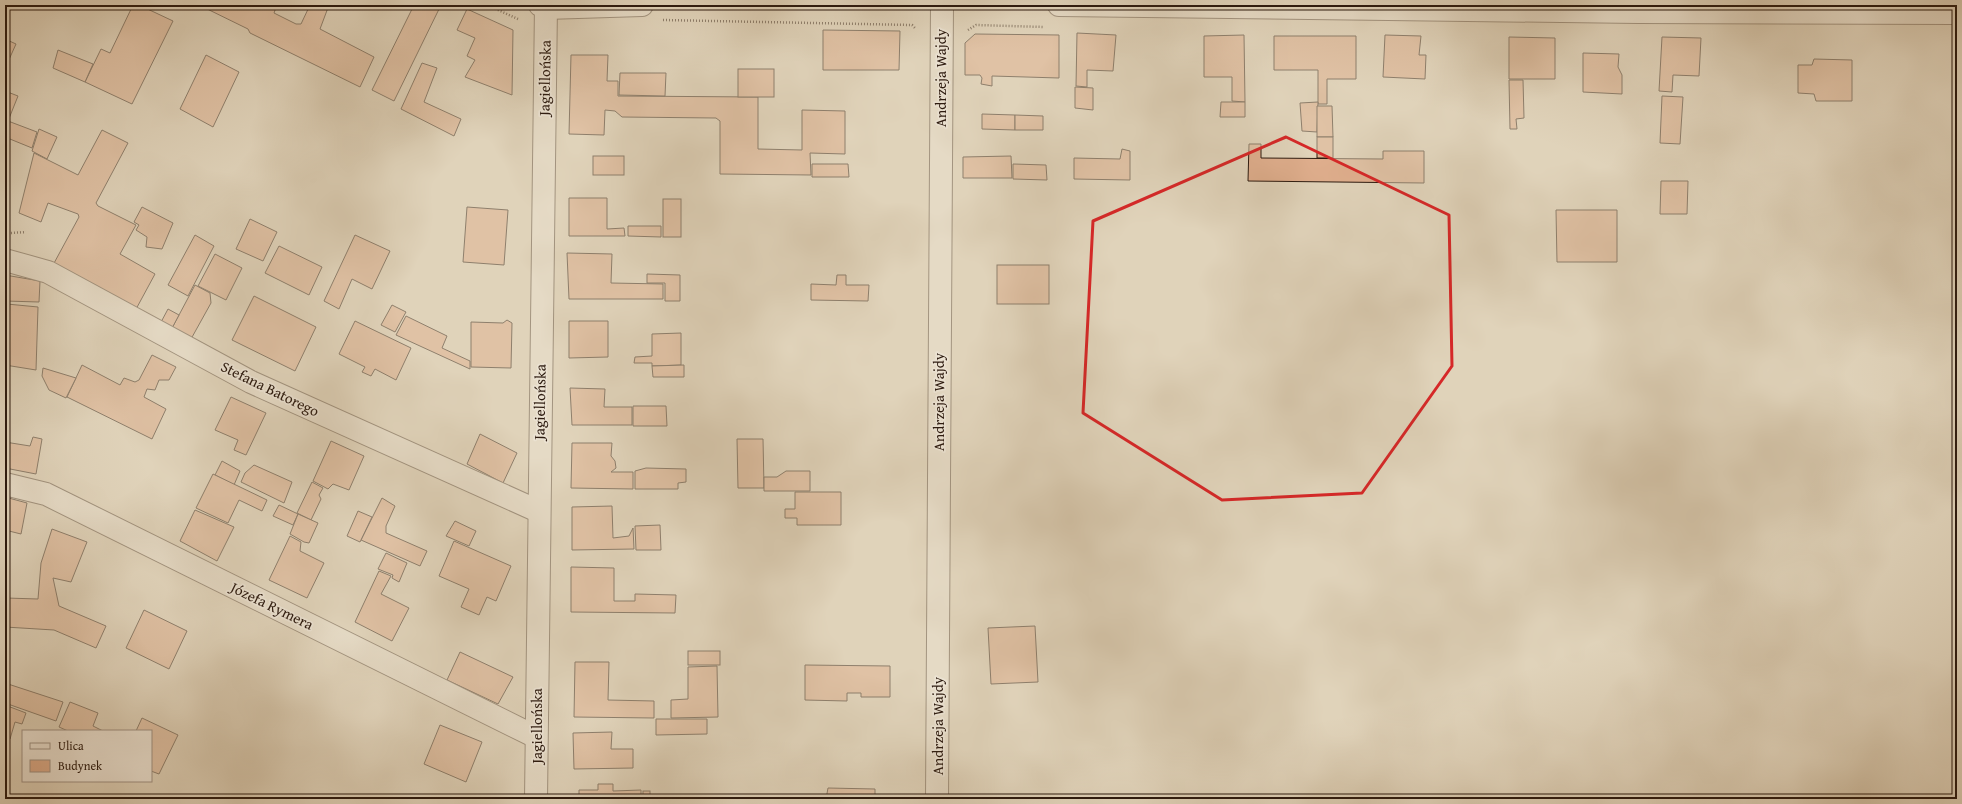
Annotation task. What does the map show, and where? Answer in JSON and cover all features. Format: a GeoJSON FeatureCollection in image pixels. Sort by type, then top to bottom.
{"type":"FeatureCollection","features":[{"type":"Feature","properties":{"kind":"street"},"geometry":{"type":"LineString","coordinates":[[544,6],[642,5]]}},
{"type":"Feature","properties":{"kind":"street","name":"Andrzeja Wajdy"},"geometry":{"type":"LineString","coordinates":[[937,799],[942,5]]}},
{"type":"Feature","properties":{"kind":"street"},"geometry":{"type":"LineString","coordinates":[[1059,5],[1612,8],[1957,13]]}},
{"type":"Feature","properties":{"kind":"street","name":"Jagiellońska"},"geometry":{"type":"LineString","coordinates":[[536,799],[544,6]]}},
{"type":"Feature","properties":{"kind":"street","name":"Stefana Batorego"},"geometry":{"type":"LineString","coordinates":[[5,260],[48,272],[251,382],[538,511]]}},
{"type":"Feature","properties":{"kind":"street","name":"Józefa Rymera"},"geometry":{"type":"LineString","coordinates":[[5,484],[46,494],[536,737]]}},
{"type":"Feature","properties":{"kind":"path"},"geometry":{"type":"LineString","coordinates":[[487,5],[515,18]]}},
{"type":"Feature","properties":{"kind":"path"},"geometry":{"type":"LineString","coordinates":[[658,20],[912,25],[917,30]]}},
{"type":"Feature","properties":{"kind":"path"},"geometry":{"type":"LineString","coordinates":[[966,31],[976,25],[1048,27]]}},
{"type":"Feature","properties":{"kind":"path"},"geometry":{"type":"LineString","coordinates":[[5,234],[26,232]]}},
{"type":"Feature","properties":{"kind":"highlighted area"},"geometry":{"type":"Polygon","coordinates":[[[1286,137],[1449,215],[1452,366],[1362,493],[1222,500],[1083,413],[1093,221],[1286,137]]]}},
{"type":"Feature","properties":{"kind":"building"},"geometry":{"type":"Polygon","coordinates":[[[33,5],[57,5],[57,9],[33,5]]]}},
{"type":"Feature","properties":{"kind":"building"},"geometry":{"type":"Polygon","coordinates":[[[133,5],[139,5],[173,21],[132,104],[85,82],[101,49],[110,53],[133,5]]]}},
{"type":"Feature","properties":{"kind":"building"},"geometry":{"type":"Polygon","coordinates":[[[199,5],[277,5],[274,13],[296,24],[301,24],[310,5],[329,5],[320,29],[374,57],[360,87],[250,33],[248,29],[199,5]]]}},
{"type":"Feature","properties":{"kind":"building"},"geometry":{"type":"Polygon","coordinates":[[[414,5],[441,5],[394,101],[372,90],[414,5]]]}},
{"type":"Feature","properties":{"kind":"building"},"geometry":{"type":"Polygon","coordinates":[[[467,9],[513,30],[512,95],[465,77],[475,60],[467,56],[475,38],[457,30],[467,9]]]}},
{"type":"Feature","properties":{"kind":"building"},"geometry":{"type":"Polygon","coordinates":[[[823,30],[900,31],[899,70],[823,70],[823,30]]]}},
{"type":"Feature","properties":{"kind":"building"},"geometry":{"type":"Polygon","coordinates":[[[1077,33],[1116,35],[1113,71],[1087,70],[1087,87],[1076,86],[1077,33]]]}},
{"type":"Feature","properties":{"kind":"building"},"geometry":{"type":"Polygon","coordinates":[[[975,34],[1059,35],[1059,78],[992,76],[992,86],[981,84],[982,78],[980,75],[965,75],[965,43],[975,34]]]}},
{"type":"Feature","properties":{"kind":"building"},"geometry":{"type":"Polygon","coordinates":[[[1244,35],[1245,102],[1232,101],[1232,77],[1204,77],[1204,36],[1244,35]]]}},
{"type":"Feature","properties":{"kind":"building"},"geometry":{"type":"Polygon","coordinates":[[[1385,35],[1421,36],[1419,55],[1426,55],[1425,79],[1383,77],[1385,35]]]}},
{"type":"Feature","properties":{"kind":"building"},"geometry":{"type":"Polygon","coordinates":[[[1274,36],[1356,36],[1356,79],[1327,79],[1327,104],[1318,104],[1318,70],[1274,70],[1274,36]]]}},
{"type":"Feature","properties":{"kind":"building"},"geometry":{"type":"Polygon","coordinates":[[[1509,37],[1555,38],[1555,79],[1509,79],[1509,37]]]}},
{"type":"Feature","properties":{"kind":"building"},"geometry":{"type":"Polygon","coordinates":[[[1662,37],[1701,38],[1699,76],[1673,75],[1672,92],[1659,91],[1662,37]]]}},
{"type":"Feature","properties":{"kind":"building"},"geometry":{"type":"Polygon","coordinates":[[[5,39],[16,44],[7,64],[5,63],[5,39]]]}},
{"type":"Feature","properties":{"kind":"building"},"geometry":{"type":"Polygon","coordinates":[[[58,50],[93,64],[85,82],[53,68],[58,50]]]}},
{"type":"Feature","properties":{"kind":"building"},"geometry":{"type":"Polygon","coordinates":[[[1583,53],[1619,54],[1618,67],[1622,75],[1622,94],[1583,92],[1583,53]]]}},
{"type":"Feature","properties":{"kind":"building"},"geometry":{"type":"Polygon","coordinates":[[[206,55],[239,72],[213,127],[180,109],[206,55]]]}},
{"type":"Feature","properties":{"kind":"building"},"geometry":{"type":"Polygon","coordinates":[[[571,55],[608,55],[607,81],[618,81],[618,96],[758,97],[758,149],[802,150],[802,110],[845,111],[845,154],[810,153],[811,175],[720,174],[720,121],[716,118],[622,117],[615,111],[605,110],[604,135],[569,134],[571,55]]]}},
{"type":"Feature","properties":{"kind":"building"},"geometry":{"type":"Polygon","coordinates":[[[1814,59],[1852,60],[1852,101],[1816,101],[1814,94],[1798,93],[1798,65],[1812,65],[1814,59]]]}},
{"type":"Feature","properties":{"kind":"building"},"geometry":{"type":"Polygon","coordinates":[[[422,63],[437,68],[424,102],[461,119],[454,136],[401,109],[422,63]]]}},
{"type":"Feature","properties":{"kind":"building"},"geometry":{"type":"Polygon","coordinates":[[[738,69],[774,69],[774,97],[738,97],[738,69]]]}},
{"type":"Feature","properties":{"kind":"building"},"geometry":{"type":"Polygon","coordinates":[[[620,73],[666,73],[665,96],[619,95],[620,73]]]}},
{"type":"Feature","properties":{"kind":"building"},"geometry":{"type":"Polygon","coordinates":[[[1509,80],[1523,80],[1524,118],[1516,119],[1517,129],[1510,129],[1509,80]]]}},
{"type":"Feature","properties":{"kind":"building"},"geometry":{"type":"Polygon","coordinates":[[[1075,87],[1093,88],[1093,110],[1075,108],[1075,87]]]}},
{"type":"Feature","properties":{"kind":"building"},"geometry":{"type":"Polygon","coordinates":[[[5,91],[18,96],[8,121],[37,132],[32,148],[5,137],[5,91]]]}},
{"type":"Feature","properties":{"kind":"building"},"geometry":{"type":"Polygon","coordinates":[[[1662,96],[1683,97],[1680,144],[1660,143],[1662,96]]]}},
{"type":"Feature","properties":{"kind":"building"},"geometry":{"type":"Polygon","coordinates":[[[1221,102],[1245,102],[1245,117],[1220,117],[1221,102]]]}},
{"type":"Feature","properties":{"kind":"building"},"geometry":{"type":"Polygon","coordinates":[[[1318,102],[1317,132],[1302,131],[1300,103],[1318,102]]]}},
{"type":"Feature","properties":{"kind":"building"},"geometry":{"type":"Polygon","coordinates":[[[1317,106],[1332,106],[1333,137],[1317,137],[1317,106]]]}},
{"type":"Feature","properties":{"kind":"building"},"geometry":{"type":"Polygon","coordinates":[[[982,114],[1015,115],[1015,130],[982,129],[982,114]]]}},
{"type":"Feature","properties":{"kind":"building"},"geometry":{"type":"Polygon","coordinates":[[[1015,115],[1043,116],[1043,130],[1015,130],[1015,115]]]}},
{"type":"Feature","properties":{"kind":"building"},"geometry":{"type":"Polygon","coordinates":[[[39,129],[57,137],[47,159],[32,151],[39,129]]]}},
{"type":"Feature","properties":{"kind":"building"},"geometry":{"type":"Polygon","coordinates":[[[102,130],[128,143],[96,203],[98,206],[136,225],[120,254],[155,274],[135,311],[53,265],[79,217],[78,214],[48,203],[41,222],[19,213],[34,153],[78,175],[102,130]]]}},
{"type":"Feature","properties":{"kind":"building"},"geometry":{"type":"Polygon","coordinates":[[[1317,137],[1333,137],[1333,158],[1317,158],[1317,137]]]}},
{"type":"Feature","properties":{"kind":"building"},"geometry":{"type":"Polygon","coordinates":[[[1249,144],[1261,144],[1261,158],[1383,159],[1383,151],[1424,151],[1424,183],[1248,181],[1249,144]]]}},
{"type":"Feature","properties":{"kind":"building"},"geometry":{"type":"Polygon","coordinates":[[[1122,149],[1130,151],[1130,180],[1074,179],[1074,158],[1120,159],[1122,149]]]}},
{"type":"Feature","properties":{"kind":"building"},"geometry":{"type":"Polygon","coordinates":[[[593,156],[624,156],[624,175],[593,175],[593,156]]]}},
{"type":"Feature","properties":{"kind":"building"},"geometry":{"type":"Polygon","coordinates":[[[1011,156],[1012,178],[963,178],[963,157],[1011,156]]]}},
{"type":"Feature","properties":{"kind":"building"},"geometry":{"type":"Polygon","coordinates":[[[812,164],[848,164],[849,177],[812,177],[812,164]]]}},
{"type":"Feature","properties":{"kind":"building"},"geometry":{"type":"Polygon","coordinates":[[[1013,164],[1046,165],[1047,180],[1013,179],[1013,164]]]}},
{"type":"Feature","properties":{"kind":"building"},"geometry":{"type":"Polygon","coordinates":[[[1661,181],[1688,181],[1687,214],[1660,214],[1661,181]]]}},
{"type":"Feature","properties":{"kind":"building"},"geometry":{"type":"Polygon","coordinates":[[[569,198],[607,198],[607,229],[624,228],[625,236],[569,236],[569,198]]]}},
{"type":"Feature","properties":{"kind":"building"},"geometry":{"type":"Polygon","coordinates":[[[663,199],[681,199],[681,237],[663,237],[663,199]]]}},
{"type":"Feature","properties":{"kind":"building"},"geometry":{"type":"Polygon","coordinates":[[[142,207],[173,223],[162,249],[146,247],[147,237],[136,230],[139,225],[134,222],[142,207]]]}},
{"type":"Feature","properties":{"kind":"building"},"geometry":{"type":"Polygon","coordinates":[[[467,207],[508,210],[504,265],[463,262],[467,207]]]}},
{"type":"Feature","properties":{"kind":"building"},"geometry":{"type":"Polygon","coordinates":[[[1556,210],[1617,210],[1617,262],[1557,262],[1556,210]]]}},
{"type":"Feature","properties":{"kind":"building"},"geometry":{"type":"Polygon","coordinates":[[[250,219],[277,232],[263,261],[236,249],[250,219]]]}},
{"type":"Feature","properties":{"kind":"building"},"geometry":{"type":"Polygon","coordinates":[[[628,226],[661,226],[661,237],[628,236],[628,226]]]}},
{"type":"Feature","properties":{"kind":"building"},"geometry":{"type":"Polygon","coordinates":[[[195,235],[214,246],[188,296],[168,285],[195,235]]]}},
{"type":"Feature","properties":{"kind":"building"},"geometry":{"type":"Polygon","coordinates":[[[355,235],[390,251],[372,289],[352,279],[339,309],[324,301],[355,235]]]}},
{"type":"Feature","properties":{"kind":"building"},"geometry":{"type":"Polygon","coordinates":[[[279,246],[322,267],[309,295],[265,273],[279,246]]]}},
{"type":"Feature","properties":{"kind":"building"},"geometry":{"type":"Polygon","coordinates":[[[567,253],[612,254],[611,283],[663,284],[663,299],[569,299],[567,253]]]}},
{"type":"Feature","properties":{"kind":"building"},"geometry":{"type":"Polygon","coordinates":[[[215,254],[242,268],[226,300],[198,286],[215,254]]]}},
{"type":"Feature","properties":{"kind":"building"},"geometry":{"type":"Polygon","coordinates":[[[997,265],[1049,265],[1049,304],[997,304],[997,265]]]}},
{"type":"Feature","properties":{"kind":"building"},"geometry":{"type":"Polygon","coordinates":[[[647,274],[680,275],[680,301],[665,301],[665,283],[647,283],[647,274]]]}},
{"type":"Feature","properties":{"kind":"building"},"geometry":{"type":"Polygon","coordinates":[[[5,275],[40,281],[39,302],[5,301],[5,275]]]}},
{"type":"Feature","properties":{"kind":"building"},"geometry":{"type":"Polygon","coordinates":[[[837,275],[846,275],[846,285],[869,285],[868,301],[811,300],[811,284],[836,285],[837,275]]]}},
{"type":"Feature","properties":{"kind":"building"},"geometry":{"type":"Polygon","coordinates":[[[195,285],[210,293],[211,303],[191,339],[171,330],[195,285]]]}},
{"type":"Feature","properties":{"kind":"building"},"geometry":{"type":"Polygon","coordinates":[[[254,296],[316,327],[295,371],[232,340],[254,296]]]}},
{"type":"Feature","properties":{"kind":"building"},"geometry":{"type":"Polygon","coordinates":[[[7,304],[38,307],[36,370],[5,365],[7,304]]]}},
{"type":"Feature","properties":{"kind":"building"},"geometry":{"type":"Polygon","coordinates":[[[392,305],[406,312],[395,332],[381,325],[392,305]]]}},
{"type":"Feature","properties":{"kind":"building"},"geometry":{"type":"Polygon","coordinates":[[[168,309],[179,315],[171,330],[160,324],[168,309]]]}},
{"type":"Feature","properties":{"kind":"building"},"geometry":{"type":"Polygon","coordinates":[[[406,316],[447,336],[442,348],[470,361],[470,369],[396,335],[406,316]]]}},
{"type":"Feature","properties":{"kind":"building"},"geometry":{"type":"Polygon","coordinates":[[[507,320],[512,323],[511,368],[471,367],[471,322],[503,323],[507,320]]]}},
{"type":"Feature","properties":{"kind":"building"},"geometry":{"type":"Polygon","coordinates":[[[355,321],[411,348],[396,380],[375,369],[371,376],[362,372],[365,367],[339,354],[355,321]]]}},
{"type":"Feature","properties":{"kind":"building"},"geometry":{"type":"Polygon","coordinates":[[[569,321],[608,321],[608,357],[569,358],[569,321]]]}},
{"type":"Feature","properties":{"kind":"building"},"geometry":{"type":"Polygon","coordinates":[[[681,333],[681,365],[652,366],[652,363],[634,363],[635,357],[652,356],[652,334],[681,333]]]}},
{"type":"Feature","properties":{"kind":"building"},"geometry":{"type":"Polygon","coordinates":[[[152,355],[176,367],[169,380],[159,380],[155,390],[147,389],[144,397],[166,409],[152,439],[67,397],[82,365],[120,385],[124,378],[135,382],[139,380],[152,355]]]}},
{"type":"Feature","properties":{"kind":"building"},"geometry":{"type":"Polygon","coordinates":[[[684,365],[684,377],[653,377],[652,366],[684,365]]]}},
{"type":"Feature","properties":{"kind":"building"},"geometry":{"type":"Polygon","coordinates":[[[43,368],[76,378],[66,398],[49,390],[42,376],[43,368]]]}},
{"type":"Feature","properties":{"kind":"building"},"geometry":{"type":"Polygon","coordinates":[[[570,388],[605,389],[604,407],[632,407],[632,425],[572,425],[570,388]]]}},
{"type":"Feature","properties":{"kind":"building"},"geometry":{"type":"Polygon","coordinates":[[[231,397],[266,413],[246,455],[234,450],[238,440],[215,430],[231,397]]]}},
{"type":"Feature","properties":{"kind":"building"},"geometry":{"type":"Polygon","coordinates":[[[633,406],[666,406],[667,426],[633,426],[633,406]]]}},
{"type":"Feature","properties":{"kind":"building"},"geometry":{"type":"Polygon","coordinates":[[[480,434],[517,453],[503,483],[467,464],[480,434]]]}},
{"type":"Feature","properties":{"kind":"building"},"geometry":{"type":"Polygon","coordinates":[[[33,437],[42,439],[36,474],[5,468],[5,442],[30,446],[33,437]]]}},
{"type":"Feature","properties":{"kind":"building"},"geometry":{"type":"Polygon","coordinates":[[[737,439],[763,439],[764,488],[738,488],[737,439]]]}},
{"type":"Feature","properties":{"kind":"building"},"geometry":{"type":"Polygon","coordinates":[[[331,441],[364,456],[349,490],[333,484],[328,489],[313,481],[331,441]]]}},
{"type":"Feature","properties":{"kind":"building"},"geometry":{"type":"Polygon","coordinates":[[[572,443],[612,443],[611,456],[615,461],[616,468],[611,472],[633,472],[633,489],[571,488],[572,443]]]}},
{"type":"Feature","properties":{"kind":"building"},"geometry":{"type":"Polygon","coordinates":[[[222,461],[240,471],[234,485],[215,475],[222,461]]]}},
{"type":"Feature","properties":{"kind":"building"},"geometry":{"type":"Polygon","coordinates":[[[254,465],[292,482],[284,503],[241,482],[245,473],[254,465]]]}},
{"type":"Feature","properties":{"kind":"building"},"geometry":{"type":"Polygon","coordinates":[[[646,468],[686,469],[686,482],[678,483],[678,489],[635,489],[635,471],[646,468]]]}},
{"type":"Feature","properties":{"kind":"building"},"geometry":{"type":"Polygon","coordinates":[[[786,471],[810,471],[810,491],[764,491],[764,477],[777,477],[786,471]]]}},
{"type":"Feature","properties":{"kind":"building"},"geometry":{"type":"Polygon","coordinates":[[[213,474],[267,500],[262,511],[239,500],[228,523],[196,508],[213,474]]]}},
{"type":"Feature","properties":{"kind":"building"},"geometry":{"type":"Polygon","coordinates":[[[312,482],[323,488],[319,495],[321,499],[311,520],[297,513],[312,482]]]}},
{"type":"Feature","properties":{"kind":"building"},"geometry":{"type":"Polygon","coordinates":[[[795,492],[841,492],[841,525],[797,525],[797,518],[785,518],[785,509],[795,509],[795,492]]]}},
{"type":"Feature","properties":{"kind":"building"},"geometry":{"type":"Polygon","coordinates":[[[5,497],[27,503],[21,534],[5,530],[5,497]]]}},
{"type":"Feature","properties":{"kind":"building"},"geometry":{"type":"Polygon","coordinates":[[[382,498],[395,506],[386,526],[386,533],[427,551],[420,566],[361,540],[382,498]]]}},
{"type":"Feature","properties":{"kind":"building"},"geometry":{"type":"Polygon","coordinates":[[[279,505],[298,514],[293,525],[273,516],[279,505]]]}},
{"type":"Feature","properties":{"kind":"building"},"geometry":{"type":"Polygon","coordinates":[[[612,506],[613,538],[629,536],[633,528],[634,549],[572,550],[572,507],[612,506]]]}},
{"type":"Feature","properties":{"kind":"building"},"geometry":{"type":"Polygon","coordinates":[[[195,510],[234,527],[217,561],[180,541],[195,510]]]}},
{"type":"Feature","properties":{"kind":"building"},"geometry":{"type":"Polygon","coordinates":[[[358,511],[372,517],[360,542],[347,536],[358,511]]]}},
{"type":"Feature","properties":{"kind":"building"},"geometry":{"type":"Polygon","coordinates":[[[298,514],[318,523],[309,543],[304,542],[290,534],[298,514]]]}},
{"type":"Feature","properties":{"kind":"building"},"geometry":{"type":"Polygon","coordinates":[[[455,521],[476,531],[469,546],[446,536],[455,521]]]}},
{"type":"Feature","properties":{"kind":"building"},"geometry":{"type":"Polygon","coordinates":[[[660,525],[661,550],[636,550],[635,526],[660,525]]]}},
{"type":"Feature","properties":{"kind":"building"},"geometry":{"type":"Polygon","coordinates":[[[52,529],[87,542],[71,582],[53,578],[59,606],[106,626],[96,648],[54,630],[5,627],[6,598],[38,599],[41,563],[52,529]]]}},
{"type":"Feature","properties":{"kind":"building"},"geometry":{"type":"Polygon","coordinates":[[[290,536],[301,542],[300,551],[324,563],[307,598],[269,580],[290,536]]]}},
{"type":"Feature","properties":{"kind":"building"},"geometry":{"type":"Polygon","coordinates":[[[454,541],[511,566],[496,601],[487,597],[479,615],[461,607],[469,589],[439,576],[454,541]]]}},
{"type":"Feature","properties":{"kind":"building"},"geometry":{"type":"Polygon","coordinates":[[[386,553],[407,563],[399,582],[392,578],[393,575],[378,569],[386,553]]]}},
{"type":"Feature","properties":{"kind":"building"},"geometry":{"type":"Polygon","coordinates":[[[571,567],[614,568],[614,601],[635,601],[635,594],[676,595],[675,613],[571,612],[571,567]]]}},
{"type":"Feature","properties":{"kind":"building"},"geometry":{"type":"Polygon","coordinates":[[[379,571],[391,576],[381,594],[409,608],[392,641],[355,622],[379,571]]]}},
{"type":"Feature","properties":{"kind":"building"},"geometry":{"type":"Polygon","coordinates":[[[144,610],[187,631],[169,669],[126,648],[144,610]]]}},
{"type":"Feature","properties":{"kind":"building"},"geometry":{"type":"Polygon","coordinates":[[[1035,626],[1038,682],[991,684],[988,628],[1035,626]]]}},
{"type":"Feature","properties":{"kind":"building"},"geometry":{"type":"Polygon","coordinates":[[[688,651],[720,651],[720,665],[688,665],[688,651]]]}},
{"type":"Feature","properties":{"kind":"building"},"geometry":{"type":"Polygon","coordinates":[[[460,652],[513,677],[498,704],[447,680],[460,652]]]}},
{"type":"Feature","properties":{"kind":"building"},"geometry":{"type":"Polygon","coordinates":[[[575,662],[609,662],[608,700],[654,701],[654,718],[574,717],[575,662]]]}},
{"type":"Feature","properties":{"kind":"building"},"geometry":{"type":"Polygon","coordinates":[[[805,665],[890,666],[890,697],[861,697],[861,693],[847,693],[847,701],[805,700],[805,665]]]}},
{"type":"Feature","properties":{"kind":"building"},"geometry":{"type":"Polygon","coordinates":[[[717,666],[718,717],[671,718],[671,700],[688,699],[688,667],[717,666]]]}},
{"type":"Feature","properties":{"kind":"building"},"geometry":{"type":"Polygon","coordinates":[[[5,683],[63,702],[56,721],[5,703],[5,683]]]}},
{"type":"Feature","properties":{"kind":"building"},"geometry":{"type":"Polygon","coordinates":[[[70,702],[98,713],[93,726],[101,730],[66,730],[59,727],[70,702]]]}},
{"type":"Feature","properties":{"kind":"building"},"geometry":{"type":"Polygon","coordinates":[[[5,705],[26,713],[22,724],[15,722],[10,739],[5,738],[7,730],[5,729],[5,705]]]}},
{"type":"Feature","properties":{"kind":"building"},"geometry":{"type":"Polygon","coordinates":[[[142,718],[178,735],[159,774],[152,771],[152,730],[136,730],[142,718]]]}},
{"type":"Feature","properties":{"kind":"building"},"geometry":{"type":"Polygon","coordinates":[[[656,719],[707,719],[707,734],[656,735],[656,719]]]}},
{"type":"Feature","properties":{"kind":"building"},"geometry":{"type":"Polygon","coordinates":[[[440,725],[482,742],[466,782],[424,764],[440,725]]]}},
{"type":"Feature","properties":{"kind":"building"},"geometry":{"type":"Polygon","coordinates":[[[612,732],[611,749],[633,749],[633,768],[574,769],[573,733],[612,732]]]}},
{"type":"Feature","properties":{"kind":"building"},"geometry":{"type":"Polygon","coordinates":[[[598,784],[613,784],[613,791],[641,790],[641,799],[579,799],[579,790],[598,790],[598,784]]]}},
{"type":"Feature","properties":{"kind":"building"},"geometry":{"type":"Polygon","coordinates":[[[828,788],[875,789],[875,799],[826,799],[828,788]]]}},
{"type":"Feature","properties":{"kind":"building"},"geometry":{"type":"Polygon","coordinates":[[[643,791],[650,791],[650,799],[643,799],[643,791]]]}}]}
